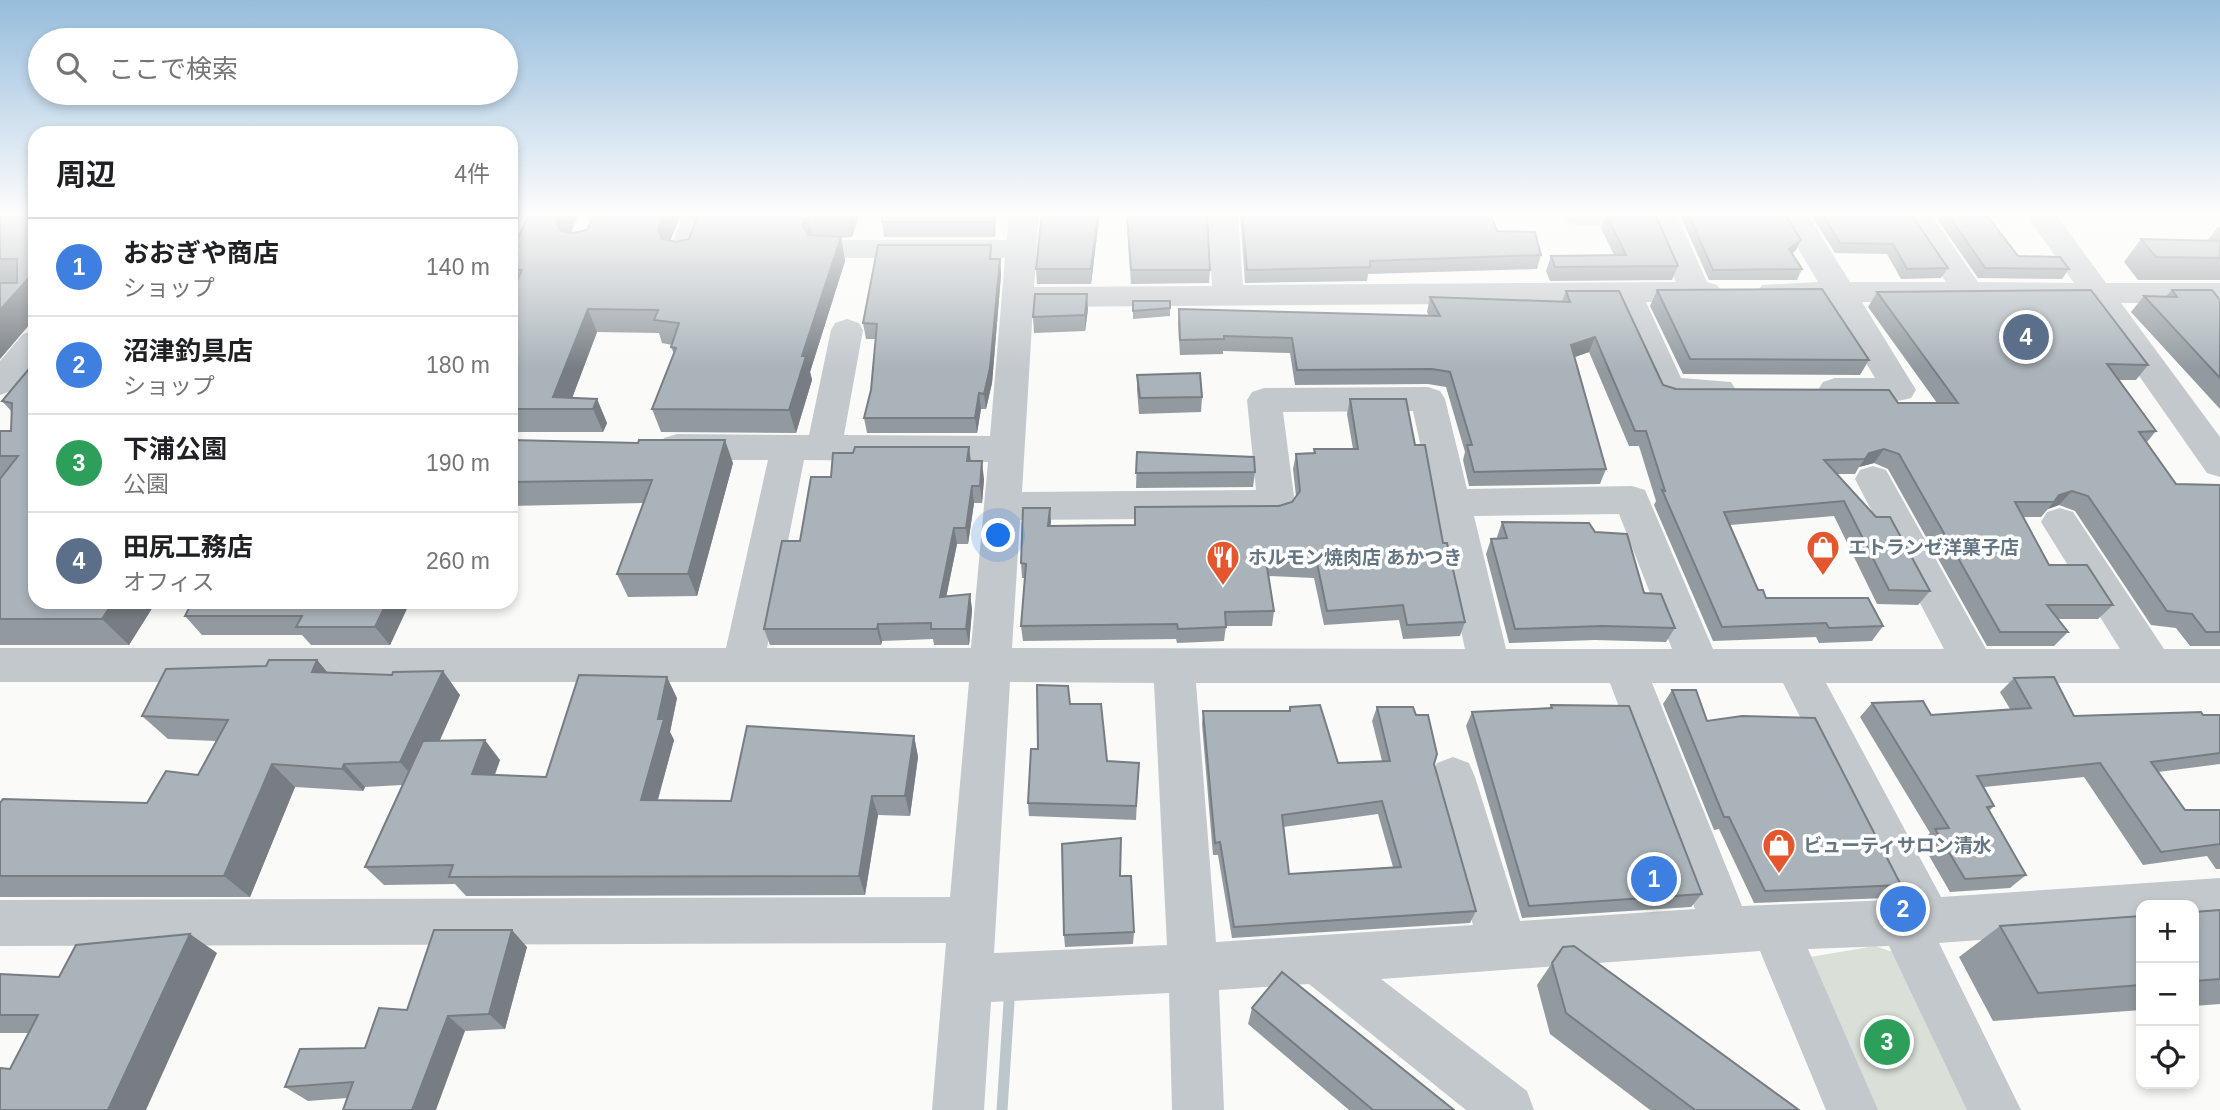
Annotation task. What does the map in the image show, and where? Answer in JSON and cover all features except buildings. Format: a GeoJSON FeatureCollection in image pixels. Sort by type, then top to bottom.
{"type":"FeatureCollection","features":[{"type":"Feature","properties":{"kind":"street"},"geometry":{"type":"LineString","coordinates":[[958,1110],[1020,265]]}},
{"type":"Feature","properties":{"kind":"street"},"geometry":{"type":"LineString","coordinates":[[1226,265],[1228,297]]}},
{"type":"Feature","properties":{"kind":"street"},"geometry":{"type":"LineString","coordinates":[[1684,265],[1696,292]]}},
{"type":"Feature","properties":{"kind":"street"},"geometry":{"type":"LineString","coordinates":[[1805,390],[1899,390],[1822,265]]}},
{"type":"Feature","properties":{"kind":"street"},"geometry":{"type":"LineString","coordinates":[[1951,265],[1969,291]]}},
{"type":"Feature","properties":{"kind":"street"},"geometry":{"type":"LineString","coordinates":[[2078,265],[2220,464]]}},
{"type":"Feature","properties":{"kind":"street"},"geometry":{"type":"LineString","coordinates":[[1019,297],[1969,291],[2220,293]]}},
{"type":"Feature","properties":{"kind":"street"},"geometry":{"type":"LineString","coordinates":[[1626,293],[1669,390],[1751,390]]}},
{"type":"Feature","properties":{"kind":"street"},"geometry":{"type":"LineString","coordinates":[[743,664],[807,448],[847,330]]}},
{"type":"Feature","properties":{"kind":"street"},"geometry":{"type":"LineString","coordinates":[[0,383],[28,350]]}},
{"type":"Feature","properties":{"kind":"street"},"geometry":{"type":"LineString","coordinates":[[1003,506],[1276,504],[1264,400],[1428,399],[1490,668]]}},
{"type":"Feature","properties":{"kind":"street"},"geometry":{"type":"LineString","coordinates":[[650,447],[1007,449]]}},
{"type":"Feature","properties":{"kind":"street"},"geometry":{"type":"LineString","coordinates":[[1873,479],[1974,666]]}},
{"type":"Feature","properties":{"kind":"street"},"geometry":{"type":"LineString","coordinates":[[1454,503],[1632,500],[1699,666]]}},
{"type":"Feature","properties":{"kind":"street"},"geometry":{"type":"LineString","coordinates":[[2060,522],[2153,666]]}},
{"type":"Feature","properties":{"kind":"street"},"geometry":{"type":"LineString","coordinates":[[0,665],[991,664],[1490,668],[2220,666]]}},
{"type":"Feature","properties":{"kind":"street"},"geometry":{"type":"LineString","coordinates":[[1174,667],[1193,968],[1198,1110]]}},
{"type":"Feature","properties":{"kind":"street"},"geometry":{"type":"LineString","coordinates":[[1796,667],[1916,922],[1995,1110]]}},
{"type":"Feature","properties":{"kind":"street"},"geometry":{"type":"LineString","coordinates":[[1625,668],[1751,928],[1852,1110]]}},
{"type":"Feature","properties":{"kind":"street"},"geometry":{"type":"LineString","coordinates":[[1454,777],[1503,945]]}},
{"type":"Feature","properties":{"kind":"street"},"geometry":{"type":"LineString","coordinates":[[2199,901],[2220,900]]}},
{"type":"Feature","properties":{"kind":"street"},"geometry":{"type":"LineString","coordinates":[[969,979],[1193,968],[1314,957],[1751,928],[1916,922],[2136,905]]}},
{"type":"Feature","properties":{"kind":"street"},"geometry":{"type":"LineString","coordinates":[[4,929],[973,920]]}},
{"type":"Feature","properties":{"kind":"street"},"geometry":{"type":"LineString","coordinates":[[1314,957],[1508,1110]]}},
{"type":"Feature","properties":{"kind":"shaded area"},"geometry":{"type":"Polygon","coordinates":[[[1875,946],[1899,954],[1972,1110],[1864,1110],[1804,958],[1875,946]]]}},
{"type":"Feature","properties":{"kind":"waterway"},"geometry":{"type":"LineString","coordinates":[[1002,1110],[1009,1002]]}},
{"type":"Feature","properties":{"kind":"place","name":"田尻工務店"},"geometry":{"type":"Point","coordinates":[2026,337]}},
{"type":"Feature","properties":{"kind":"place","name":"エトランゼ洋菓子店"},"geometry":{"type":"Point","coordinates":[1823,577]}},
{"type":"Feature","properties":{"kind":"place","name":"ホルモン焼肉店 あかつき"},"geometry":{"type":"Point","coordinates":[1223,587]}},
{"type":"Feature","properties":{"kind":"place","name":"ビューティサロン清水"},"geometry":{"type":"Point","coordinates":[1779,875]}},
{"type":"Feature","properties":{"kind":"place","name":"おおぎや商店"},"geometry":{"type":"Point","coordinates":[1654,879]}},
{"type":"Feature","properties":{"kind":"place","name":"沼津釣具店"},"geometry":{"type":"Point","coordinates":[1903,909]}},
{"type":"Feature","properties":{"kind":"place","name":"下浦公園"},"geometry":{"type":"Point","coordinates":[1887,1042]}}]}
